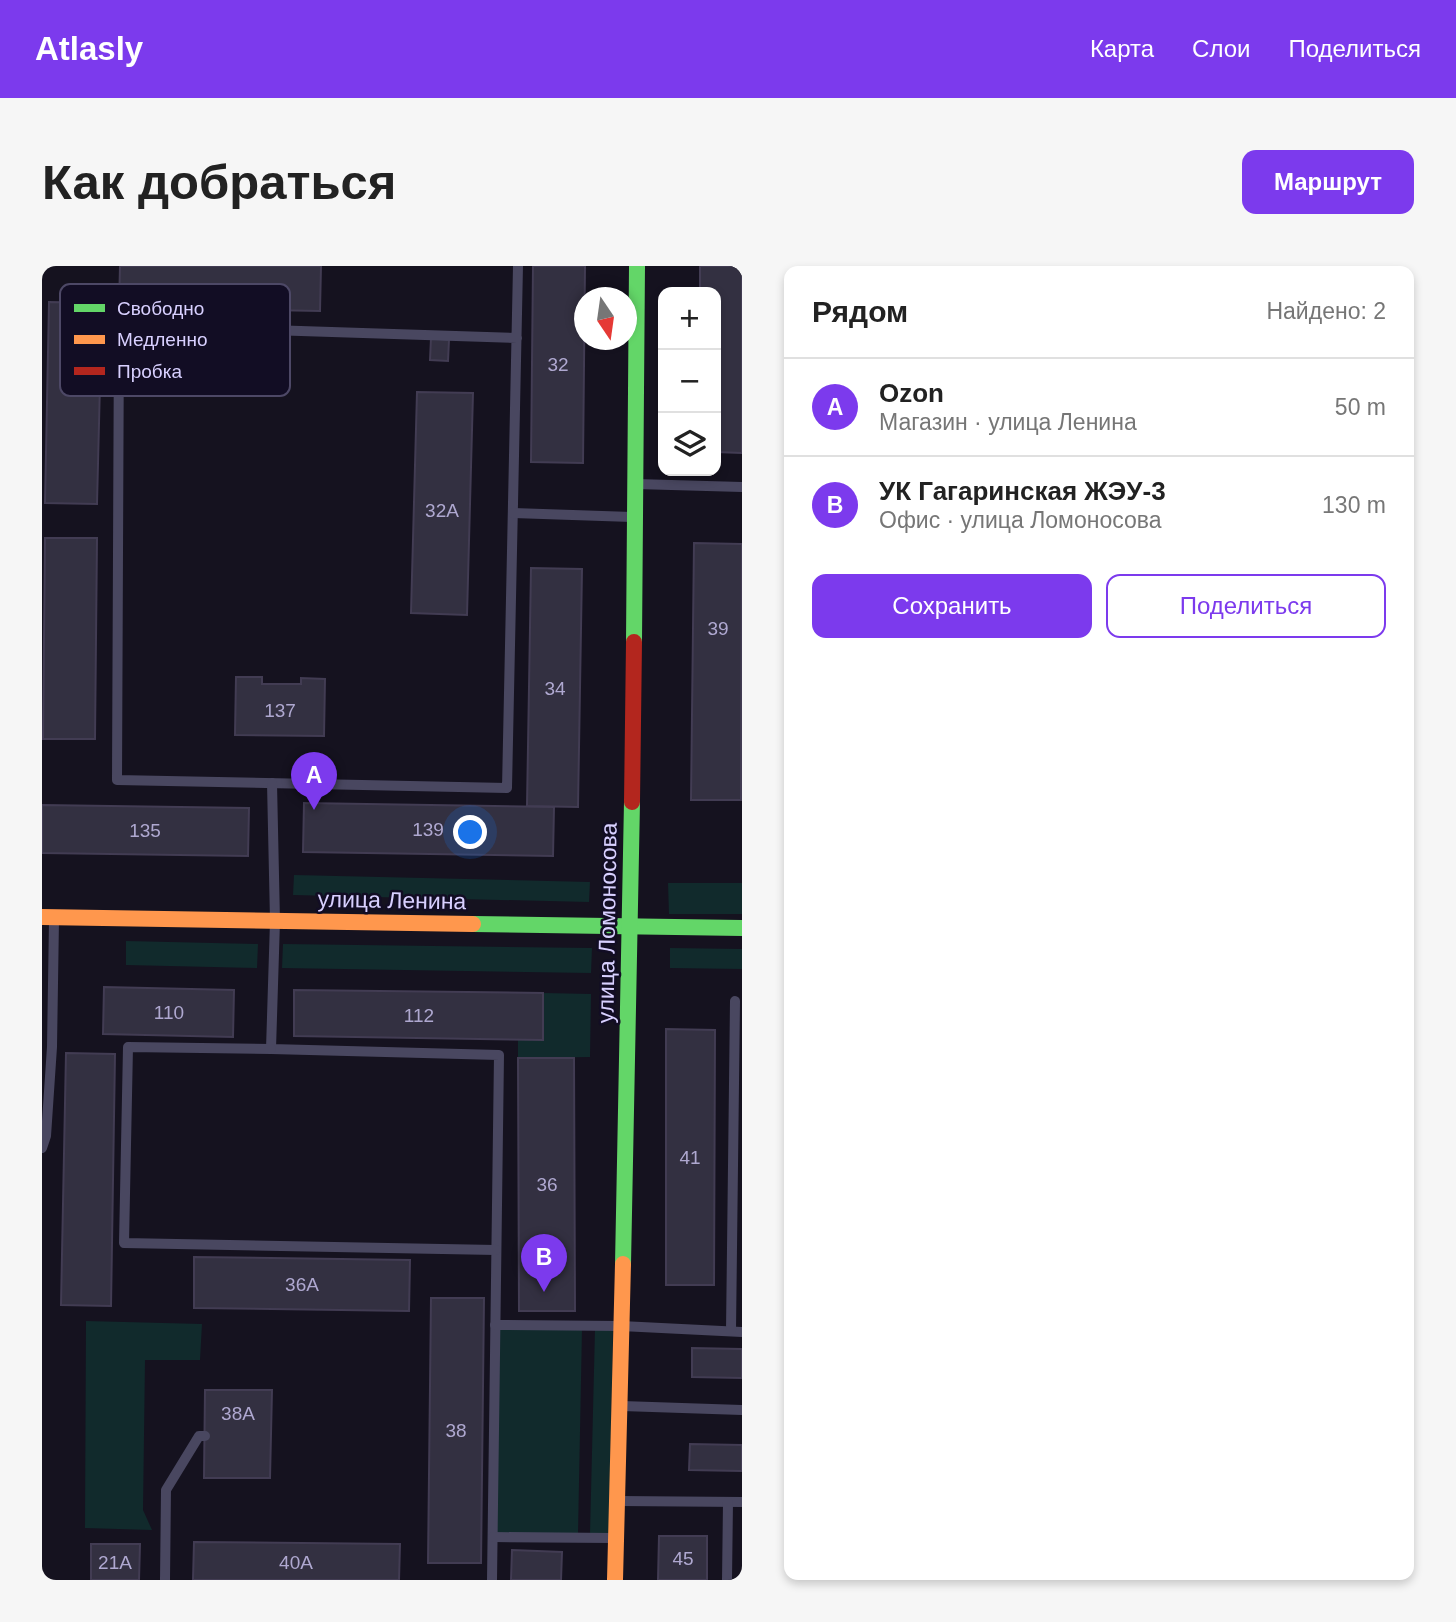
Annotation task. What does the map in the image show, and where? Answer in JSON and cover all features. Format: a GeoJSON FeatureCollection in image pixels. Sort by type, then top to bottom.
{"type":"FeatureCollection","features":[{"type":"Feature","properties":{"kind":"street","name":"улица Ломоносова"},"geometry":{"type":"LineString","coordinates":[[615,1580],[631,927],[637,266]]}},
{"type":"Feature","properties":{"kind":"street","name":"улица Ленина"},"geometry":{"type":"LineString","coordinates":[[48,917],[742,928]]}},
{"type":"Feature","properties":{"kind":"lane"},"geometry":{"type":"LineString","coordinates":[[120,396],[117,780],[508,788],[518,266]]}},
{"type":"Feature","properties":{"kind":"lane"},"geometry":{"type":"LineString","coordinates":[[290,331],[517,338]]}},
{"type":"Feature","properties":{"kind":"lane"},"geometry":{"type":"LineString","coordinates":[[635,484],[742,487]]}},
{"type":"Feature","properties":{"kind":"lane"},"geometry":{"type":"LineString","coordinates":[[513,513],[635,517]]}},
{"type":"Feature","properties":{"kind":"lane"},"geometry":{"type":"LineString","coordinates":[[271,1049],[275,921],[272,783]]}},
{"type":"Feature","properties":{"kind":"lane"},"geometry":{"type":"LineString","coordinates":[[42,1148],[46,1136],[48,917]]}},
{"type":"Feature","properties":{"kind":"lane"},"geometry":{"type":"LineString","coordinates":[[495,1325],[621,1326],[736,1332],[739,1054],[735,1001]]}},
{"type":"Feature","properties":{"kind":"lane"},"geometry":{"type":"LineString","coordinates":[[492,1580],[499,1055],[128,1047],[124,1242],[496,1250]]}},
{"type":"Feature","properties":{"kind":"lane"},"geometry":{"type":"LineString","coordinates":[[619,1406],[742,1410]]}},
{"type":"Feature","properties":{"kind":"lane"},"geometry":{"type":"LineString","coordinates":[[165,1580],[166,1490],[199,1436],[205,1436]]}},
{"type":"Feature","properties":{"kind":"lane"},"geometry":{"type":"LineString","coordinates":[[617,1501],[742,1502]]}},
{"type":"Feature","properties":{"kind":"lane"},"geometry":{"type":"LineString","coordinates":[[727,1580],[728,1502]]}},
{"type":"Feature","properties":{"kind":"lane"},"geometry":{"type":"LineString","coordinates":[[493,1537],[616,1538]]}},
{"type":"Feature","properties":{"kind":"green space"},"geometry":{"type":"Polygon","coordinates":[[[294,875],[590,882],[589,902],[293,895],[294,875]]]}},
{"type":"Feature","properties":{"kind":"green space"},"geometry":{"type":"Polygon","coordinates":[[[668,883],[742,883],[742,914],[669,914],[668,883]]]}},
{"type":"Feature","properties":{"kind":"green space"},"geometry":{"type":"Polygon","coordinates":[[[126,941],[258,944],[257,968],[126,965],[126,941]]]}},
{"type":"Feature","properties":{"kind":"green space"},"geometry":{"type":"Polygon","coordinates":[[[283,944],[592,948],[591,973],[282,968],[283,944]]]}},
{"type":"Feature","properties":{"kind":"green space"},"geometry":{"type":"Polygon","coordinates":[[[670,948],[742,949],[742,969],[670,968],[670,948]]]}},
{"type":"Feature","properties":{"kind":"green space"},"geometry":{"type":"Polygon","coordinates":[[[543,993],[591,994],[590,1057],[518,1058],[518,1040],[543,1040],[543,993]]]}},
{"type":"Feature","properties":{"kind":"green space"},"geometry":{"type":"Polygon","coordinates":[[[86,1321],[202,1324],[200,1360],[145,1360],[143,1510],[152,1530],[85,1528],[86,1321]]]}},
{"type":"Feature","properties":{"kind":"green space"},"geometry":{"type":"Polygon","coordinates":[[[498,1329],[582,1329],[578,1534],[497,1534],[498,1329]]]}},
{"type":"Feature","properties":{"kind":"green space"},"geometry":{"type":"Polygon","coordinates":[[[595,1329],[613,1330],[609,1534],[590,1534],[595,1329]]]}},
{"type":"Feature","properties":{"kind":"building"},"geometry":{"type":"Polygon","coordinates":[[[120,266],[321,266],[320,311],[290,310],[290,284],[120,284],[120,266]]]}},
{"type":"Feature","properties":{"kind":"building"},"geometry":{"type":"Polygon","coordinates":[[[533,266],[585,266],[585,287],[574,287],[574,350],[584,350],[583,463],[531,462],[533,266]]]}},
{"type":"Feature","properties":{"kind":"building"},"geometry":{"type":"Polygon","coordinates":[[[700,266],[742,266],[742,453],[721,452],[721,287],[700,287],[700,266]]]}},
{"type":"Feature","properties":{"kind":"building"},"geometry":{"type":"Polygon","coordinates":[[[49,302],[60,302],[60,396],[100,396],[97,504],[45,503],[49,302]]]}},
{"type":"Feature","properties":{"kind":"building"},"geometry":{"type":"Polygon","coordinates":[[[431,338],[449,340],[448,361],[430,360],[431,338]]]}},
{"type":"Feature","properties":{"kind":"building"},"geometry":{"type":"Polygon","coordinates":[[[417,392],[473,393],[467,615],[411,613],[417,392]]]}},
{"type":"Feature","properties":{"kind":"building"},"geometry":{"type":"Polygon","coordinates":[[[45,538],[97,538],[95,739],[43,739],[45,538]]]}},
{"type":"Feature","properties":{"kind":"building"},"geometry":{"type":"Polygon","coordinates":[[[694,543],[742,544],[741,800],[691,800],[694,543]]]}},
{"type":"Feature","properties":{"kind":"building"},"geometry":{"type":"Polygon","coordinates":[[[531,568],[582,569],[578,807],[527,806],[531,568]]]}},
{"type":"Feature","properties":{"kind":"building"},"geometry":{"type":"Polygon","coordinates":[[[236,677],[262,677],[262,684],[301,684],[301,678],[325,679],[324,736],[235,735],[236,677]]]}},
{"type":"Feature","properties":{"kind":"building"},"geometry":{"type":"Polygon","coordinates":[[[304,803],[554,807],[553,856],[303,852],[304,803]]]}},
{"type":"Feature","properties":{"kind":"building"},"geometry":{"type":"Polygon","coordinates":[[[42,805],[249,808],[248,856],[42,853],[42,805]]]}},
{"type":"Feature","properties":{"kind":"building"},"geometry":{"type":"Polygon","coordinates":[[[104,987],[234,990],[233,1037],[103,1034],[104,987]]]}},
{"type":"Feature","properties":{"kind":"building"},"geometry":{"type":"Polygon","coordinates":[[[294,990],[543,993],[543,1040],[294,1036],[294,990]]]}},
{"type":"Feature","properties":{"kind":"building"},"geometry":{"type":"Polygon","coordinates":[[[666,1029],[715,1030],[714,1285],[666,1285],[666,1029]]]}},
{"type":"Feature","properties":{"kind":"building"},"geometry":{"type":"Polygon","coordinates":[[[66,1053],[115,1054],[111,1306],[61,1305],[66,1053]]]}},
{"type":"Feature","properties":{"kind":"building"},"geometry":{"type":"Polygon","coordinates":[[[518,1058],[574,1058],[575,1311],[519,1311],[518,1058]]]}},
{"type":"Feature","properties":{"kind":"building"},"geometry":{"type":"Polygon","coordinates":[[[194,1257],[410,1260],[409,1311],[194,1308],[194,1257]]]}},
{"type":"Feature","properties":{"kind":"building"},"geometry":{"type":"Polygon","coordinates":[[[431,1298],[484,1298],[481,1563],[428,1563],[431,1298]]]}},
{"type":"Feature","properties":{"kind":"building"},"geometry":{"type":"Polygon","coordinates":[[[692,1348],[742,1349],[742,1378],[692,1377],[692,1348]]]}},
{"type":"Feature","properties":{"kind":"building"},"geometry":{"type":"Polygon","coordinates":[[[205,1390],[272,1390],[270,1478],[204,1478],[205,1390]]]}},
{"type":"Feature","properties":{"kind":"building"},"geometry":{"type":"Polygon","coordinates":[[[690,1444],[742,1445],[742,1471],[689,1470],[690,1444]]]}},
{"type":"Feature","properties":{"kind":"building"},"geometry":{"type":"Polygon","coordinates":[[[659,1536],[707,1536],[707,1580],[658,1580],[659,1536]]]}},
{"type":"Feature","properties":{"kind":"building"},"geometry":{"type":"Polygon","coordinates":[[[194,1542],[400,1544],[399,1580],[193,1580],[194,1542]]]}},
{"type":"Feature","properties":{"kind":"building"},"geometry":{"type":"Polygon","coordinates":[[[91,1544],[140,1544],[139,1580],[91,1580],[91,1544]]]}},
{"type":"Feature","properties":{"kind":"building"},"geometry":{"type":"Polygon","coordinates":[[[512,1550],[562,1552],[561,1580],[511,1580],[512,1550]]]}},
{"type":"Feature","properties":{"kind":"traffic: fast"},"geometry":{"type":"LineString","coordinates":[[634,642],[637,266]]}},
{"type":"Feature","properties":{"kind":"traffic: fast"},"geometry":{"type":"LineString","coordinates":[[623,1264],[632,802]]}},
{"type":"Feature","properties":{"kind":"traffic: fast"},"geometry":{"type":"LineString","coordinates":[[473,924],[742,928]]}},
{"type":"Feature","properties":{"kind":"traffic: slow"},"geometry":{"type":"LineString","coordinates":[[42,917],[473,924]]}},
{"type":"Feature","properties":{"kind":"traffic: slow"},"geometry":{"type":"LineString","coordinates":[[615,1580],[623,1264]]}},
{"type":"Feature","properties":{"kind":"traffic: jam"},"geometry":{"type":"LineString","coordinates":[[632,802],[634,642]]}},
{"type":"Feature","properties":{"kind":"place","name":"Ozon"},"geometry":{"type":"Point","coordinates":[314,810]}},
{"type":"Feature","properties":{"kind":"place","name":"УК Гагаринская ЖЭУ-3"},"geometry":{"type":"Point","coordinates":[544,1292]}}]}
